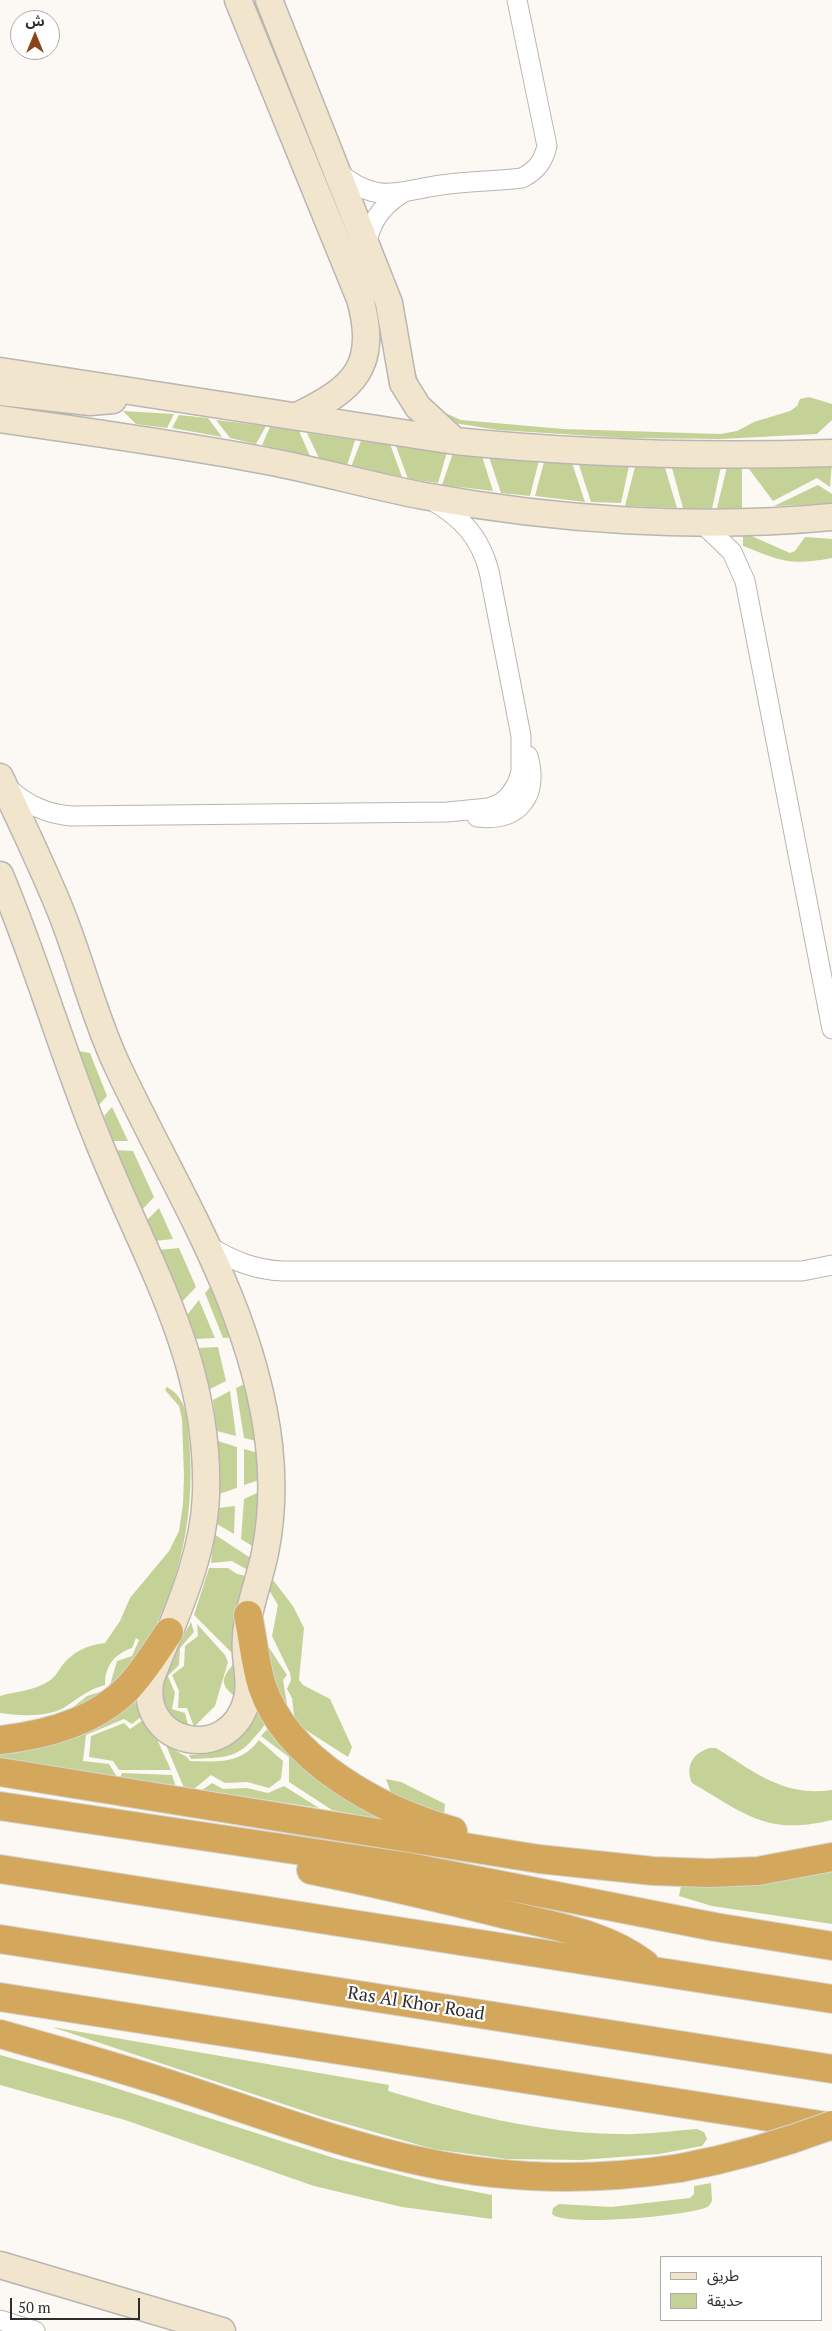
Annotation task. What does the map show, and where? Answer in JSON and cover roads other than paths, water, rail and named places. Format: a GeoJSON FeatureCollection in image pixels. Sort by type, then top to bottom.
{"type":"FeatureCollection","features":[{"type":"Feature","properties":{"kind":"highway"},"geometry":{"type":"LineString","coordinates":[[248,1615],[262,1686],[270,1703],[279,1719],[302,1749],[339,1778],[394,1809],[437,1827],[608,1866]]}},
{"type":"Feature","properties":{"kind":"highway"},"geometry":{"type":"LineString","coordinates":[[0,1740],[50,1730],[98,1711],[128,1688],[169,1632]]}},
{"type":"Feature","properties":{"kind":"highway"},"geometry":{"type":"LineString","coordinates":[[0,1772],[503,1853],[653,1871],[710,1873],[758,1871],[832,1857]]}},
{"type":"Feature","properties":{"kind":"highway"},"geometry":{"type":"LineString","coordinates":[[0,1806],[409,1867],[696,1924],[832,1946]]}},
{"type":"Feature","properties":{"kind":"highway"},"geometry":{"type":"LineString","coordinates":[[76,1818],[113,1831],[149,1840],[362,1880],[592,1936],[629,1952],[652,1970]]}},
{"type":"Feature","properties":{"kind":"highway"},"geometry":{"type":"LineString","coordinates":[[0,1869],[832,1999]]}},
{"type":"Feature","properties":{"kind":"highway","name":"Ras Al Khor Road"},"geometry":{"type":"LineString","coordinates":[[0,1939],[832,2069]]}},
{"type":"Feature","properties":{"kind":"highway"},"geometry":{"type":"LineString","coordinates":[[0,1997],[832,2126]]}},
{"type":"Feature","properties":{"kind":"highway"},"geometry":{"type":"LineString","coordinates":[[0,2034],[160,2080],[351,2143],[424,2162],[500,2173],[554,2176],[643,2174],[736,2157],[832,2126]]}},
{"type":"Feature","properties":{"kind":"street"},"geometry":{"type":"LineString","coordinates":[[238,0],[360,299],[367,326],[365,352],[354,377],[334,397],[297,416]]}},
{"type":"Feature","properties":{"kind":"street"},"geometry":{"type":"LineString","coordinates":[[269,0],[366,249],[389,303],[401,373],[407,392],[418,407],[455,440]]}},
{"type":"Feature","properties":{"kind":"street"},"geometry":{"type":"LineString","coordinates":[[336,170],[344,178],[366,190],[377,193],[401,194],[446,184],[522,178],[539,166],[547,146],[517,0]]}},
{"type":"Feature","properties":{"kind":"street"},"geometry":{"type":"LineString","coordinates":[[366,249],[367,238],[376,217],[391,200],[401,194]]}},
{"type":"Feature","properties":{"kind":"street"},"geometry":{"type":"LineString","coordinates":[[0,370],[455,440],[616,454],[754,456],[832,453]]}},
{"type":"Feature","properties":{"kind":"street"},"geometry":{"type":"LineString","coordinates":[[0,392],[90,402],[107,401],[137,391]]}},
{"type":"Feature","properties":{"kind":"street"},"geometry":{"type":"LineString","coordinates":[[0,419],[218,452],[425,496],[501,508],[601,518],[701,522],[760,522],[832,517]]}},
{"type":"Feature","properties":{"kind":"street"},"geometry":{"type":"LineString","coordinates":[[2,780],[25,802],[56,815],[72,816],[447,812],[489,808],[500,803],[510,795],[517,784],[521,772],[521,736],[485,555],[468,527],[456,516],[425,496]]}},
{"type":"Feature","properties":{"kind":"street"},"geometry":{"type":"LineString","coordinates":[[701,522],[732,552],[745,581],[832,1029]]}},
{"type":"Feature","properties":{"kind":"street"},"geometry":{"type":"LineString","coordinates":[[0,875],[32,957],[99,1144],[178,1324],[192,1371],[204,1440],[206,1496],[200,1543],[149,1686],[154,1713],[165,1728],[182,1738],[212,1739],[230,1729],[244,1710],[248,1699],[249,1678],[245,1649],[248,1615],[265,1554],[270,1528],[271,1476],[269,1446],[259,1387],[248,1349],[222,1276],[114,1060],[59,907],[2,780]]}},
{"type":"Feature","properties":{"kind":"street"},"geometry":{"type":"LineString","coordinates":[[208,1246],[240,1264],[256,1269],[283,1272],[802,1272],[832,1275]]}},
{"type":"Feature","properties":{"kind":"street"},"geometry":{"type":"LineString","coordinates":[[802,1272],[832,1265]]}},
{"type":"Feature","properties":{"kind":"street"},"geometry":{"type":"LineString","coordinates":[[0,2265],[222,2331]]}},
{"type":"Feature","properties":{"kind":"street"},"geometry":{"type":"LineString","coordinates":[[0,2320],[35,2331]]}}]}
